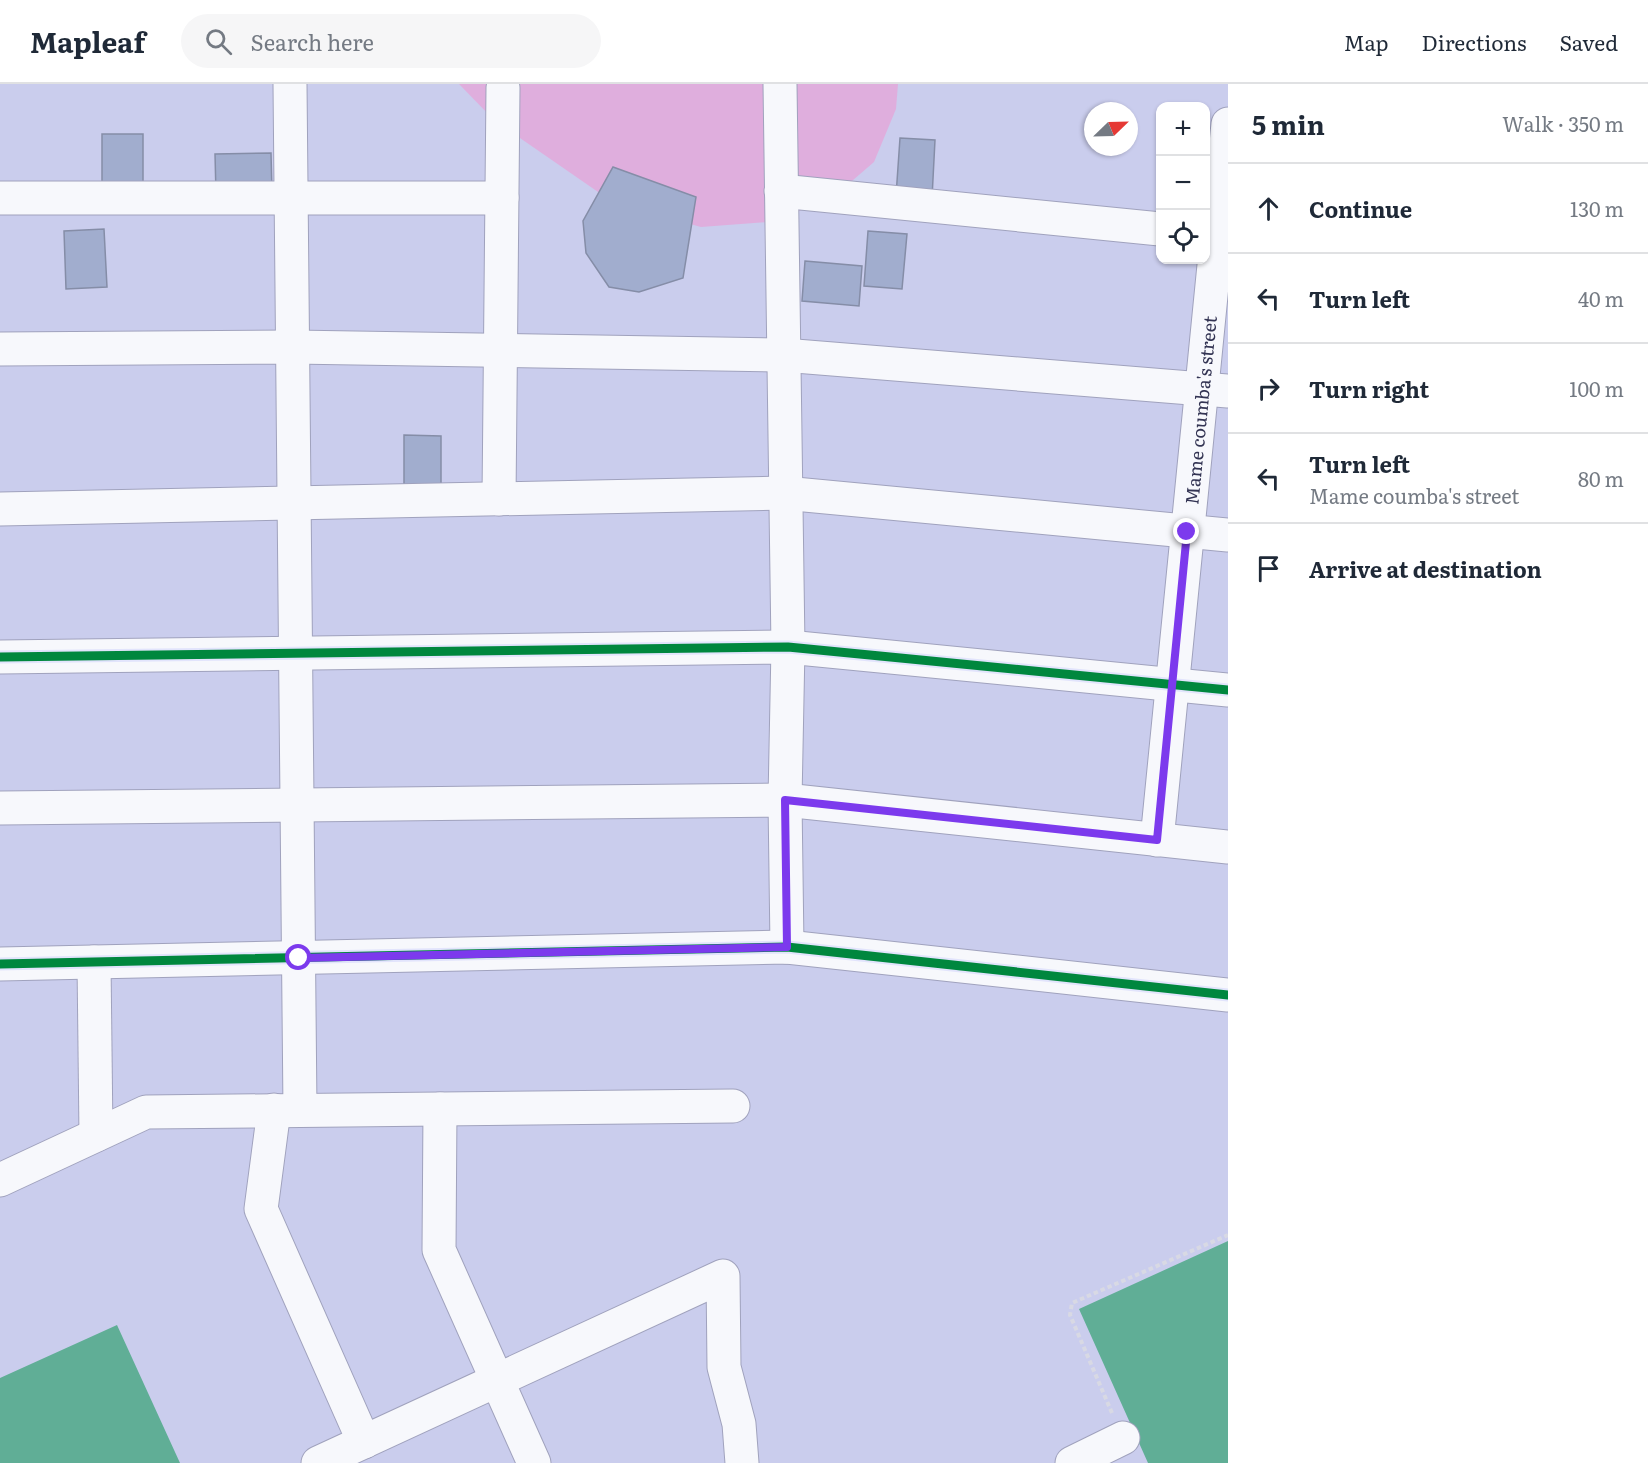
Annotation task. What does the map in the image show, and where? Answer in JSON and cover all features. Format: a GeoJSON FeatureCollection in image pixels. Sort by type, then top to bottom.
{"type":"FeatureCollection","features":[{"type":"Feature","properties":{"kind":"street"},"geometry":{"type":"LineString","coordinates":[[290,84],[299,958],[287,1110],[261,1209],[364,1442]]}},
{"type":"Feature","properties":{"kind":"street"},"geometry":{"type":"LineString","coordinates":[[780,84],[784,493],[788,647],[785,800],[787,947]]}},
{"type":"Feature","properties":{"kind":"street"},"geometry":{"type":"LineString","coordinates":[[499,499],[503,88]]}},
{"type":"Feature","properties":{"kind":"street","name":"Mame coumba's street"},"geometry":{"type":"LineString","coordinates":[[1157,840],[1187,532],[1215,390],[1217,234],[1228,124]]}},
{"type":"Feature","properties":{"kind":"street"},"geometry":{"type":"LineString","coordinates":[[782,191],[1156,228]]}},
{"type":"Feature","properties":{"kind":"street"},"geometry":{"type":"LineString","coordinates":[[0,198],[502,198]]}},
{"type":"Feature","properties":{"kind":"street"},"geometry":{"type":"LineString","coordinates":[[0,349],[293,347],[783,355],[1215,390]]}},
{"type":"Feature","properties":{"kind":"street"},"geometry":{"type":"LineString","coordinates":[[0,510],[784,493],[1228,535]]}},
{"type":"Feature","properties":{"kind":"street"},"geometry":{"type":"LineString","coordinates":[[0,657],[788,647],[1228,690]]}},
{"type":"Feature","properties":{"kind":"street"},"geometry":{"type":"LineString","coordinates":[[0,808],[785,800],[1228,848]]}},
{"type":"Feature","properties":{"kind":"street"},"geometry":{"type":"LineString","coordinates":[[0,964],[787,947],[1228,995]]}},
{"type":"Feature","properties":{"kind":"street"},"geometry":{"type":"LineString","coordinates":[[94,962],[96,1135]]}},
{"type":"Feature","properties":{"kind":"street"},"geometry":{"type":"LineString","coordinates":[[0,1180],[146,1112],[733,1106]]}},
{"type":"Feature","properties":{"kind":"street"},"geometry":{"type":"LineString","coordinates":[[440,1109],[439,1250],[534,1463]]}},
{"type":"Feature","properties":{"kind":"street"},"geometry":{"type":"LineString","coordinates":[[318,1463],[723,1276],[724,1367],[739,1424],[742,1463]]}},
{"type":"Feature","properties":{"kind":"street"},"geometry":{"type":"LineString","coordinates":[[1072,1463],[1123,1438]]}},
{"type":"Feature","properties":{"kind":"path"},"geometry":{"type":"LineString","coordinates":[[1123,1438],[1070,1315],[1072,1303],[1228,1235]]}},
{"type":"Feature","properties":{"kind":"shaded area"},"geometry":{"type":"Polygon","coordinates":[[[459,84],[898,84],[896,109],[874,162],[831,199],[769,222],[701,227],[614,203],[494,120],[459,84]]]}},
{"type":"Feature","properties":{"kind":"shaded area"},"geometry":{"type":"Polygon","coordinates":[[[1228,1241],[1228,1463],[1148,1463],[1079,1309],[1228,1241]]]}},
{"type":"Feature","properties":{"kind":"shaded area"},"geometry":{"type":"Polygon","coordinates":[[[117,1325],[180,1463],[0,1463],[0,1378],[117,1325]]]}},
{"type":"Feature","properties":{"kind":"building"},"geometry":{"type":"Polygon","coordinates":[[[102,134],[143,134],[143,191],[102,191],[102,134]]]}},
{"type":"Feature","properties":{"kind":"building"},"geometry":{"type":"Polygon","coordinates":[[[900,138],[935,140],[932,198],[896,196],[900,138]]]}},
{"type":"Feature","properties":{"kind":"building"},"geometry":{"type":"Polygon","coordinates":[[[271,153],[272,193],[216,194],[215,154],[271,153]]]}},
{"type":"Feature","properties":{"kind":"building"},"geometry":{"type":"Polygon","coordinates":[[[613,167],[696,197],[683,278],[639,292],[609,287],[586,253],[583,221],[613,167]]]}},
{"type":"Feature","properties":{"kind":"building"},"geometry":{"type":"Polygon","coordinates":[[[104,229],[107,287],[66,289],[64,231],[104,229]]]}},
{"type":"Feature","properties":{"kind":"building"},"geometry":{"type":"Polygon","coordinates":[[[868,231],[907,234],[902,289],[864,286],[868,231]]]}},
{"type":"Feature","properties":{"kind":"building"},"geometry":{"type":"Polygon","coordinates":[[[805,261],[862,266],[859,306],[802,301],[805,261]]]}},
{"type":"Feature","properties":{"kind":"building"},"geometry":{"type":"Polygon","coordinates":[[[404,435],[441,436],[441,492],[404,492],[404,435]]]}},
{"type":"Feature","properties":{"kind":"cycle path"},"geometry":{"type":"LineString","coordinates":[[0,657],[788,647],[1228,690]]}},
{"type":"Feature","properties":{"kind":"cycle path"},"geometry":{"type":"LineString","coordinates":[[0,964],[787,947],[1228,995]]}},
{"type":"Feature","properties":{"kind":"route"},"geometry":{"type":"LineString","coordinates":[[299,958],[787,947],[785,800],[1157,840],[1187,532]]}}]}
